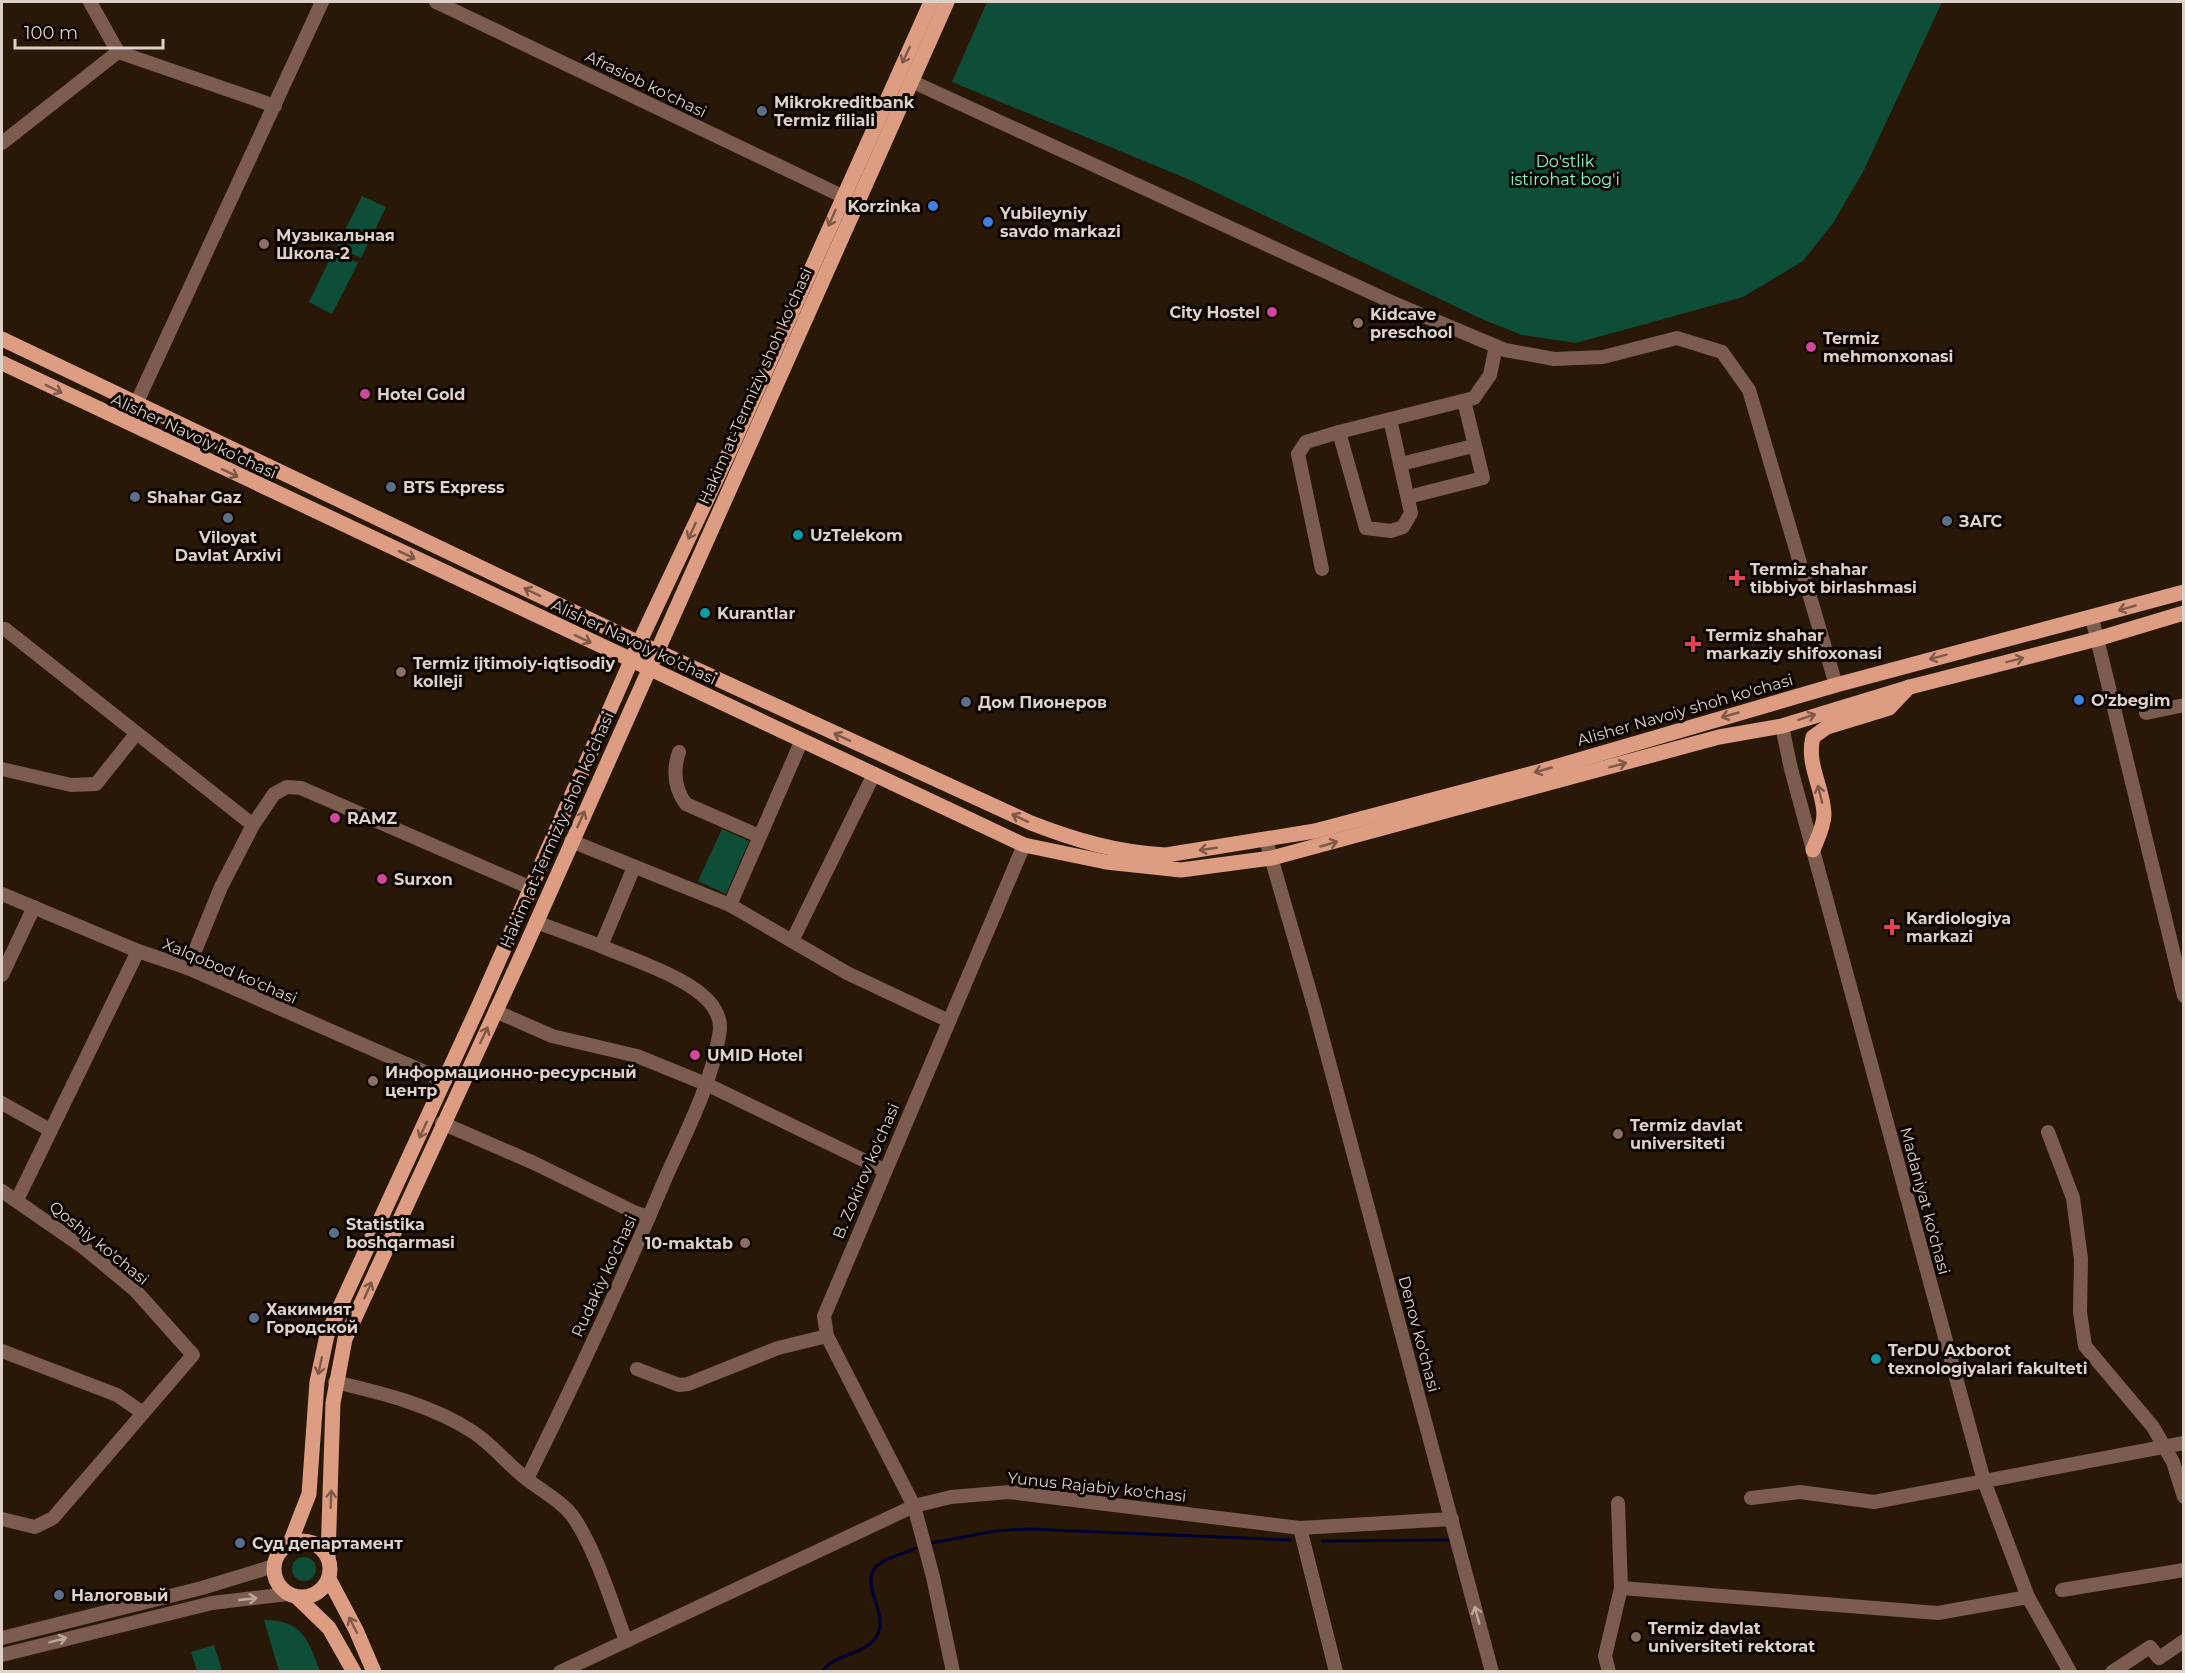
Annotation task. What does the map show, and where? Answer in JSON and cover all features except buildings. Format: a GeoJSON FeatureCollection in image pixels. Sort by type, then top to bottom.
{"type":"FeatureCollection","features":[{"type":"Feature","properties":{"kind":"main road","name":"Hakim at-Termiziy shoh ko'chasi"},"geometry":{"type":"LineString","coordinates":[[290,1543],[309,1494],[317,1382],[327,1335],[445,1081],[639,643],[732,446],[842,196],[931,2]]}},
{"type":"Feature","properties":{"kind":"main road","name":"Hakim at-Termiziy shoh ko'chasi"},"geometry":{"type":"LineString","coordinates":[[328,1557],[336,1382],[345,1339],[536,922],[947,2]]}},
{"type":"Feature","properties":{"kind":"main road","name":"Alisher Navoiy ko’chasi"},"geometry":{"type":"LineString","coordinates":[[2,339],[639,643],[1023,820],[1075,840],[1144,854],[1166,855],[1266,840]]}},
{"type":"Feature","properties":{"kind":"main road","name":"Alisher Navoiy ko’chasi"},"geometry":{"type":"LineString","coordinates":[[2,363],[801,742],[1024,845],[1106,862],[1181,870],[1272,858]]}},
{"type":"Feature","properties":{"kind":"main road"},"geometry":{"type":"LineString","coordinates":[[377,540],[385,521]]}},
{"type":"Feature","properties":{"kind":"main road","name":"Alisher Navoiy shoh ko'chasi"},"geometry":{"type":"LineString","coordinates":[[1266,840],[1315,831],[1541,771],[1836,685],[2184,592]]}},
{"type":"Feature","properties":{"kind":"main road","name":"Alisher Navoiy shoh ko'chasi"},"geometry":{"type":"LineString","coordinates":[[1272,858],[1719,737],[1780,726],[1910,687],[2097,639],[2184,613]]}},
{"type":"Feature","properties":{"kind":"main road"},"geometry":{"type":"LineString","coordinates":[[1836,685],[1845,694],[1843,706]]}},
{"type":"Feature","properties":{"kind":"main road"},"geometry":{"type":"LineString","coordinates":[[1813,850],[1824,815],[1812,763],[1813,737],[1827,727],[1889,708],[1910,687]]}},
{"type":"Feature","properties":{"kind":"main road"},"geometry":{"type":"LineString","coordinates":[[1773,703],[1768,715],[1773,724],[1780,726]]}},
{"type":"Feature","properties":{"kind":"main road"},"geometry":{"type":"LineString","coordinates":[[354,1671],[329,1628],[277,1582],[274,1566],[276,1557],[290,1543],[308,1541],[324,1550],[328,1557],[329,1579],[356,1630],[374,1671]]}},
{"type":"Feature","properties":{"kind":"main road"},"geometry":{"type":"LineString","coordinates":[[293,1596],[317,1594],[329,1579]]}},
{"type":"Feature","properties":{"kind":"street"},"geometry":{"type":"LineString","coordinates":[[90,2],[118,52],[275,106]]}},
{"type":"Feature","properties":{"kind":"street"},"geometry":{"type":"LineString","coordinates":[[137,402],[322,2]]}},
{"type":"Feature","properties":{"kind":"street","name":"Afrasiob ko'chasi"},"geometry":{"type":"LineString","coordinates":[[436,2],[842,196]]}},
{"type":"Feature","properties":{"kind":"street"},"geometry":{"type":"LineString","coordinates":[[2,143],[118,52]]}},
{"type":"Feature","properties":{"kind":"street"},"geometry":{"type":"LineString","coordinates":[[911,81],[1398,305],[1496,346],[1554,359],[1603,357],[1677,338],[1722,352],[1749,390],[1836,685]]}},
{"type":"Feature","properties":{"kind":"street"},"geometry":{"type":"LineString","coordinates":[[1322,569],[1298,454],[1306,442],[1474,398],[1490,375],[1496,346]]}},
{"type":"Feature","properties":{"kind":"street"},"geometry":{"type":"LineString","coordinates":[[1408,497],[1483,478],[1473,446],[1464,400]]}},
{"type":"Feature","properties":{"kind":"street"},"geometry":{"type":"LineString","coordinates":[[1339,432],[1366,528],[1391,531],[1402,527],[1412,513],[1390,419]]}},
{"type":"Feature","properties":{"kind":"street"},"geometry":{"type":"LineString","coordinates":[[1401,464],[1473,446]]}},
{"type":"Feature","properties":{"kind":"street"},"geometry":{"type":"LineString","coordinates":[[2092,618],[2184,996]]}},
{"type":"Feature","properties":{"kind":"street"},"geometry":{"type":"LineString","coordinates":[[5,629],[253,825]]}},
{"type":"Feature","properties":{"kind":"street"},"geometry":{"type":"LineString","coordinates":[[2146,713],[2184,705]]}},
{"type":"Feature","properties":{"kind":"street","name":"Madaniyat ko'chasi"},"geometry":{"type":"LineString","coordinates":[[1780,726],[1984,1481],[2028,1597],[2070,1671]]}},
{"type":"Feature","properties":{"kind":"street"},"geometry":{"type":"LineString","coordinates":[[2,769],[71,785],[96,784],[136,734]]}},
{"type":"Feature","properties":{"kind":"street"},"geometry":{"type":"LineString","coordinates":[[730,905],[801,742]]}},
{"type":"Feature","properties":{"kind":"street"},"geometry":{"type":"LineString","coordinates":[[679,752],[673,768],[680,796],[686,804],[759,836]]}},
{"type":"Feature","properties":{"kind":"street"},"geometry":{"type":"LineString","coordinates":[[793,939],[874,774]]}},
{"type":"Feature","properties":{"kind":"street"},"geometry":{"type":"LineString","coordinates":[[188,968],[221,887],[253,825],[274,794],[287,787],[302,788],[531,888]]}},
{"type":"Feature","properties":{"kind":"street","name":"Denov ko'chasi"},"geometry":{"type":"LineString","coordinates":[[1266,840],[1314,1005],[1492,1671]]}},
{"type":"Feature","properties":{"kind":"street"},"geometry":{"type":"LineString","coordinates":[[571,841],[730,905],[793,939],[848,973],[949,1021]]}},
{"type":"Feature","properties":{"kind":"street","name":"B. Zokirov ko'chasi"},"geometry":{"type":"LineString","coordinates":[[953,1671],[933,1577],[914,1506],[827,1336],[824,1316],[827,1304],[1024,845]]}},
{"type":"Feature","properties":{"kind":"street"},"geometry":{"type":"LineString","coordinates":[[601,946],[634,867]]}},
{"type":"Feature","properties":{"kind":"street","name":"Xalqobod ko'chasi"},"geometry":{"type":"LineString","coordinates":[[2,894],[138,951],[188,968],[445,1081]]}},
{"type":"Feature","properties":{"kind":"street"},"geometry":{"type":"LineString","coordinates":[[2,975],[34,908]]}},
{"type":"Feature","properties":{"kind":"street","name":"Rudakiy ko'chasi"},"geometry":{"type":"LineString","coordinates":[[527,1479],[649,1217],[706,1084],[720,1035],[720,1022],[715,1010],[705,997],[679,980],[601,946],[536,922]]}},
{"type":"Feature","properties":{"kind":"street"},"geometry":{"type":"LineString","coordinates":[[17,1200],[138,951]]}},
{"type":"Feature","properties":{"kind":"street"},"geometry":{"type":"LineString","coordinates":[[495,1011],[552,1036],[637,1056],[706,1084],[885,1170]]}},
{"type":"Feature","properties":{"kind":"street"},"geometry":{"type":"LineString","coordinates":[[2,1102],[50,1130]]}},
{"type":"Feature","properties":{"kind":"street"},"geometry":{"type":"LineString","coordinates":[[442,1123],[649,1217]]}},
{"type":"Feature","properties":{"kind":"street"},"geometry":{"type":"LineString","coordinates":[[2048,1132],[2073,1198],[2081,1259],[2080,1312],[2085,1346],[2153,1426],[2173,1462],[2184,1497]]}},
{"type":"Feature","properties":{"kind":"street","name":"Qoshiy ko'chasi"},"geometry":{"type":"LineString","coordinates":[[2,1191],[82,1247],[135,1290],[193,1355],[143,1413]]}},
{"type":"Feature","properties":{"kind":"street"},"geometry":{"type":"LineString","coordinates":[[637,1369],[679,1385],[778,1348],[827,1336]]}},
{"type":"Feature","properties":{"kind":"street"},"geometry":{"type":"LineString","coordinates":[[2,1351],[117,1395],[143,1413],[53,1518],[35,1527],[2,1519]]}},
{"type":"Feature","properties":{"kind":"street"},"geometry":{"type":"LineString","coordinates":[[336,1382],[388,1395],[447,1418],[474,1433],[527,1479],[558,1502],[574,1518],[599,1571],[626,1641]]}},
{"type":"Feature","properties":{"kind":"street"},"geometry":{"type":"LineString","coordinates":[[1751,1498],[1800,1492],[1874,1502],[2166,1449],[2184,1443]]}},
{"type":"Feature","properties":{"kind":"street","name":"Yunus Rajabiy ko'chasi"},"geometry":{"type":"LineString","coordinates":[[560,1671],[914,1506],[951,1497],[1009,1492],[1300,1528],[1452,1519]]}},
{"type":"Feature","properties":{"kind":"street"},"geometry":{"type":"LineString","coordinates":[[1609,1671],[1605,1656],[1621,1588],[1618,1503]]}},
{"type":"Feature","properties":{"kind":"street"},"geometry":{"type":"LineString","coordinates":[[1300,1528],[1336,1671]]}},
{"type":"Feature","properties":{"kind":"street"},"geometry":{"type":"LineString","coordinates":[[2,1638],[202,1588],[274,1566]]}},
{"type":"Feature","properties":{"kind":"street"},"geometry":{"type":"LineString","coordinates":[[2062,1590],[2184,1570]]}},
{"type":"Feature","properties":{"kind":"street"},"geometry":{"type":"LineString","coordinates":[[1621,1588],[1938,1613],[2028,1597]]}},
{"type":"Feature","properties":{"kind":"street"},"geometry":{"type":"LineString","coordinates":[[2,1655],[212,1603],[293,1596]]}},
{"type":"Feature","properties":{"kind":"street"},"geometry":{"type":"LineString","coordinates":[[2112,1671],[2150,1647],[2159,1658],[2184,1641]]}},
{"type":"Feature","properties":{"kind":"green space","name":"Do'stlik istirohat bog'i"},"geometry":{"type":"Polygon","coordinates":[[[987,2],[1942,2],[1863,172],[1833,223],[1803,261],[1743,297],[1576,343],[1522,335],[1484,320],[1188,179],[952,82],[987,2]]]}},
{"type":"Feature","properties":{"kind":"green space"},"geometry":{"type":"Polygon","coordinates":[[[362,196],[386,207],[361,258],[337,246],[362,196]]]}},
{"type":"Feature","properties":{"kind":"green space"},"geometry":{"type":"Polygon","coordinates":[[[334,251],[358,263],[332,314],[309,302],[334,251]]]}},
{"type":"Feature","properties":{"kind":"green space"},"geometry":{"type":"Polygon","coordinates":[[[722,829],[749,841],[726,894],[698,881],[722,829]]]}},
{"type":"Feature","properties":{"kind":"green space"},"geometry":{"type":"Polygon","coordinates":[[[304,1557],[312,1561],[316,1569],[312,1577],[304,1581],[296,1577],[292,1569],[296,1561],[304,1557]]]}},
{"type":"Feature","properties":{"kind":"green space"},"geometry":{"type":"Polygon","coordinates":[[[264,1620],[277,1621],[296,1628],[307,1641],[320,1671],[279,1671],[264,1620]]]}},
{"type":"Feature","properties":{"kind":"green space"},"geometry":{"type":"Polygon","coordinates":[[[214,1645],[222,1670],[197,1671],[191,1652],[214,1645]]]}},
{"type":"Feature","properties":{"kind":"waterway"},"geometry":{"type":"LineString","coordinates":[[932,1543],[995,1531],[1028,1529],[1290,1540]]}},
{"type":"Feature","properties":{"kind":"waterway"},"geometry":{"type":"LineString","coordinates":[[1323,1541],[1450,1540]]}},
{"type":"Feature","properties":{"kind":"waterway"},"geometry":{"type":"LineString","coordinates":[[822,1672],[833,1662],[861,1650],[873,1641],[879,1631],[880,1621],[872,1589],[871,1579],[874,1570],[882,1562],[916,1548]]}},
{"type":"Feature","properties":{"kind":"place","name":"Mikrokreditbank Termiz filiali"},"geometry":{"type":"Point","coordinates":[762,111]}},
{"type":"Feature","properties":{"kind":"place","name":"Korzinka"},"geometry":{"type":"Point","coordinates":[933,206]}},
{"type":"Feature","properties":{"kind":"place","name":"Yubileyniy savdo markazi"},"geometry":{"type":"Point","coordinates":[988,222]}},
{"type":"Feature","properties":{"kind":"place","name":"Музыкальная Школа-2"},"geometry":{"type":"Point","coordinates":[264,244]}},
{"type":"Feature","properties":{"kind":"place","name":"City Hostel"},"geometry":{"type":"Point","coordinates":[1272,312]}},
{"type":"Feature","properties":{"kind":"place","name":"Kidcave preschool"},"geometry":{"type":"Point","coordinates":[1358,323]}},
{"type":"Feature","properties":{"kind":"place","name":"Termiz mehmonxonasi"},"geometry":{"type":"Point","coordinates":[1811,347]}},
{"type":"Feature","properties":{"kind":"place","name":"Hotel Gold"},"geometry":{"type":"Point","coordinates":[365,394]}},
{"type":"Feature","properties":{"kind":"place","name":"BTS Express"},"geometry":{"type":"Point","coordinates":[391,487]}},
{"type":"Feature","properties":{"kind":"place","name":"Shahar Gaz"},"geometry":{"type":"Point","coordinates":[135,497]}},
{"type":"Feature","properties":{"kind":"place","name":"Viloyat Davlat Arxivi"},"geometry":{"type":"Point","coordinates":[228,518]}},
{"type":"Feature","properties":{"kind":"place","name":"ЗАГС"},"geometry":{"type":"Point","coordinates":[1947,521]}},
{"type":"Feature","properties":{"kind":"place","name":"UzTelekom"},"geometry":{"type":"Point","coordinates":[798,535]}},
{"type":"Feature","properties":{"kind":"place","name":"Termiz shahar tibbiyot birlashmasi"},"geometry":{"type":"Point","coordinates":[1737,578]}},
{"type":"Feature","properties":{"kind":"place","name":"Kurantlar"},"geometry":{"type":"Point","coordinates":[705,613]}},
{"type":"Feature","properties":{"kind":"place","name":"Termiz shahar markaziy shifoxonasi"},"geometry":{"type":"Point","coordinates":[1693,644]}},
{"type":"Feature","properties":{"kind":"place","name":"Termiz ijtimoiy-iqtisodiy kolleji"},"geometry":{"type":"Point","coordinates":[401,672]}},
{"type":"Feature","properties":{"kind":"place","name":"O'zbegim"},"geometry":{"type":"Point","coordinates":[2079,700]}},
{"type":"Feature","properties":{"kind":"place","name":"Дом Пионеров"},"geometry":{"type":"Point","coordinates":[966,702]}},
{"type":"Feature","properties":{"kind":"place","name":"RAMZ"},"geometry":{"type":"Point","coordinates":[335,818]}},
{"type":"Feature","properties":{"kind":"place","name":"Surxon"},"geometry":{"type":"Point","coordinates":[382,879]}},
{"type":"Feature","properties":{"kind":"place","name":"Kardiologiya markazi"},"geometry":{"type":"Point","coordinates":[1892,927]}},
{"type":"Feature","properties":{"kind":"place","name":"UMID Hotel"},"geometry":{"type":"Point","coordinates":[695,1055]}},
{"type":"Feature","properties":{"kind":"place","name":"Информационно-ресурсный центр"},"geometry":{"type":"Point","coordinates":[373,1081]}},
{"type":"Feature","properties":{"kind":"place","name":"Termiz davlat universiteti"},"geometry":{"type":"Point","coordinates":[1618,1134]}},
{"type":"Feature","properties":{"kind":"place","name":"Statistika boshqarmasi"},"geometry":{"type":"Point","coordinates":[334,1233]}},
{"type":"Feature","properties":{"kind":"place","name":"10-maktab"},"geometry":{"type":"Point","coordinates":[745,1243]}},
{"type":"Feature","properties":{"kind":"place","name":"Хакимият Городской"},"geometry":{"type":"Point","coordinates":[254,1318]}},
{"type":"Feature","properties":{"kind":"place","name":"TerDU Axborot texnologiyalari fakulteti"},"geometry":{"type":"Point","coordinates":[1876,1359]}},
{"type":"Feature","properties":{"kind":"place","name":"Суд департамент"},"geometry":{"type":"Point","coordinates":[240,1543]}},
{"type":"Feature","properties":{"kind":"place","name":"Налоговый"},"geometry":{"type":"Point","coordinates":[59,1595]}},
{"type":"Feature","properties":{"kind":"place","name":"Termiz davlat universiteti rektorat"},"geometry":{"type":"Point","coordinates":[1636,1637]}}]}
